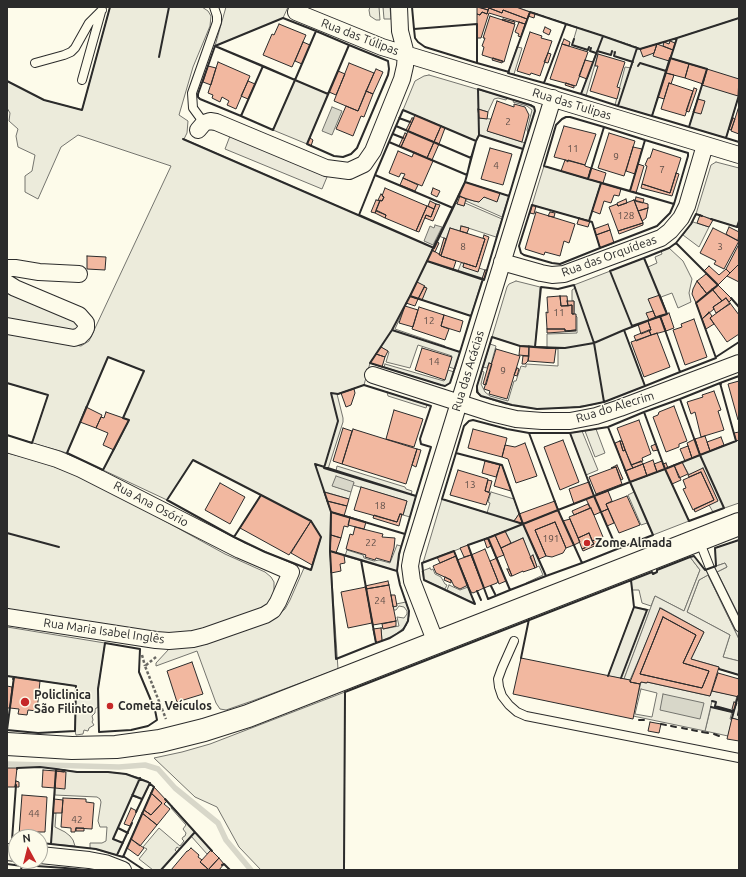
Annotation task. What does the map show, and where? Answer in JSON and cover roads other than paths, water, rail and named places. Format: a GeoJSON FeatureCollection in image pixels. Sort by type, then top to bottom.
{"type":"FeatureCollection","features":[{"type":"Feature","properties":{"kind":"main road"},"geometry":{"type":"LineString","coordinates":[[7,744],[72,748],[116,747],[160,741],[204,730],[248,716],[739,524]]}},
{"type":"Feature","properties":{"kind":"street","name":"Rua das Túlipas"},"geometry":{"type":"LineString","coordinates":[[298,7],[296,12],[382,47],[406,54]]}},
{"type":"Feature","properties":{"kind":"street"},"geometry":{"type":"LineString","coordinates":[[201,127],[210,121],[216,122],[326,168],[349,171],[364,164],[373,150],[402,79],[405,66],[406,54],[400,30],[399,7]]}},
{"type":"Feature","properties":{"kind":"street","name":"Rua das Tulipas"},"geometry":{"type":"LineString","coordinates":[[406,54],[739,155]]}},
{"type":"Feature","properties":{"kind":"street","name":"Rua das Acácias"},"geometry":{"type":"LineString","coordinates":[[436,643],[414,587],[410,566],[412,555],[553,98]]}},
{"type":"Feature","properties":{"kind":"street","name":"Rua das Orquídeas"},"geometry":{"type":"LineString","coordinates":[[502,262],[541,273],[552,275],[564,274],[660,238],[670,231],[684,212],[705,145]]}},
{"type":"Feature","properties":{"kind":"street"},"geometry":{"type":"LineString","coordinates":[[7,268],[38,272],[79,274]]}},
{"type":"Feature","properties":{"kind":"street"},"geometry":{"type":"LineString","coordinates":[[7,283],[15,288],[79,315],[86,323],[86,328],[80,336],[74,338],[7,326]]}},
{"type":"Feature","properties":{"kind":"street","name":"Rua do Alecrim"},"geometry":{"type":"LineString","coordinates":[[373,375],[459,403],[516,419],[570,421],[596,416],[620,408],[739,363]]}},
{"type":"Feature","properties":{"kind":"street","name":"Rua Ana Osório"},"geometry":{"type":"LineString","coordinates":[[7,444],[57,459],[81,469],[240,550],[291,572]]}},
{"type":"Feature","properties":{"kind":"street","name":"Rua Maria Isabel Inglês"},"geometry":{"type":"LineString","coordinates":[[7,617],[169,641],[205,636],[265,615],[273,610],[291,572]]}},
{"type":"Feature","properties":{"kind":"street"},"geometry":{"type":"LineString","coordinates":[[48,856],[105,863],[123,870]]}},
{"type":"Feature","properties":{"kind":"lane"},"geometry":{"type":"LineString","coordinates":[[201,127],[193,108],[192,93],[217,22],[214,7]]}},
{"type":"Feature","properties":{"kind":"lane"},"geometry":{"type":"LineString","coordinates":[[34,63],[70,52],[89,23],[102,8]]}},
{"type":"Feature","properties":{"kind":"lane"},"geometry":{"type":"LineString","coordinates":[[82,80],[102,8]]}},
{"type":"Feature","properties":{"kind":"lane"},"geometry":{"type":"LineString","coordinates":[[698,540],[739,627]]}},
{"type":"Feature","properties":{"kind":"lane"},"geometry":{"type":"LineString","coordinates":[[514,641],[498,679],[502,696],[509,705],[518,712],[526,716],[739,758]]}},
{"type":"Feature","properties":{"kind":"waterway"},"geometry":{"type":"LineString","coordinates":[[7,764],[119,767],[145,765],[158,769],[175,788],[218,823],[226,840],[251,870]]}},
{"type":"Feature","properties":{"kind":"place","name":"Zome Almada"},"geometry":{"type":"Point","coordinates":[587,543]}},
{"type":"Feature","properties":{"kind":"place","name":"Policlinica São Filinto"},"geometry":{"type":"Point","coordinates":[25,702]}},
{"type":"Feature","properties":{"kind":"place","name":"Cometa Veículos"},"geometry":{"type":"Point","coordinates":[110,706]}}]}
